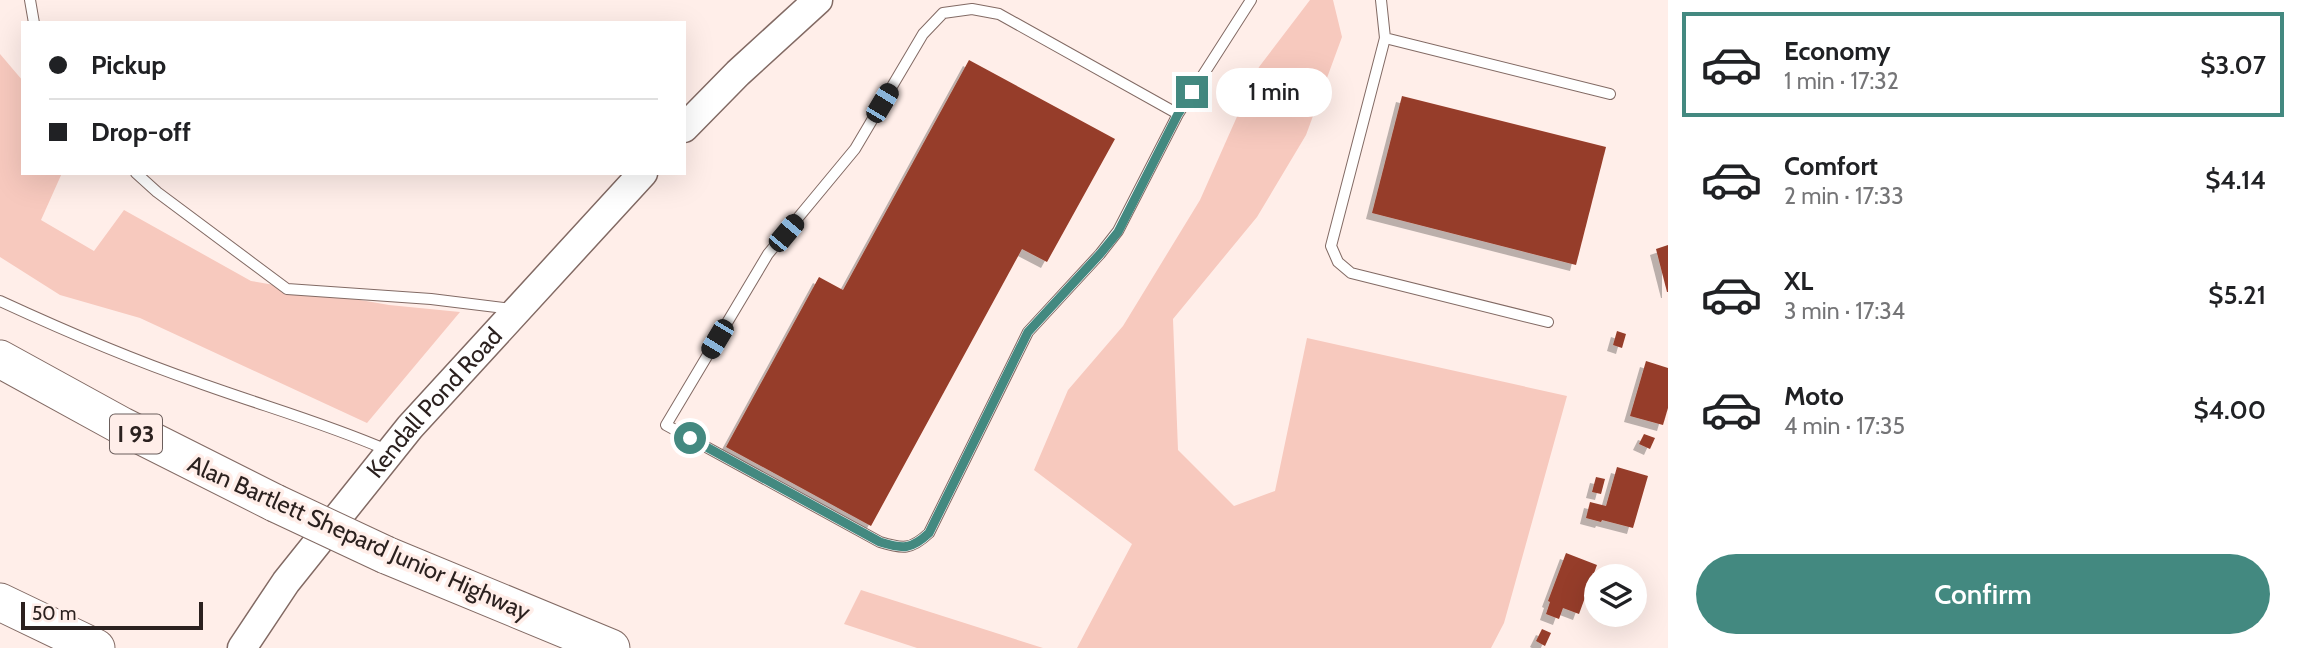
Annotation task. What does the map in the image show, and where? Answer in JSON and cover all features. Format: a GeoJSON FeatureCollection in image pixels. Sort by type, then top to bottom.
{"type":"FeatureCollection","features":[{"type":"Feature","properties":{"kind":"highway","name":"Alan Bartlett Shepard Junior Highway"},"geometry":{"type":"LineString","coordinates":[[0,359],[122,426],[275,503],[386,555],[611,648]]}},
{"type":"Feature","properties":{"kind":"highway"},"geometry":{"type":"LineString","coordinates":[[0,602],[96,648]]}},
{"type":"Feature","properties":{"kind":"street"},"geometry":{"type":"LineString","coordinates":[[686,126],[738,73],[818,0]]}},
{"type":"Feature","properties":{"kind":"street","name":"Kendall Pond Road"},"geometry":{"type":"LineString","coordinates":[[242,648],[286,582],[410,427],[641,175]]}},
{"type":"Feature","properties":{"kind":"lane"},"geometry":{"type":"LineString","coordinates":[[30,0],[34,21]]}},
{"type":"Feature","properties":{"kind":"lane"},"geometry":{"type":"LineString","coordinates":[[1178,114],[999,14],[972,9],[943,13],[923,34],[855,149],[768,254],[666,425],[880,542],[900,548],[917,544],[929,533],[1028,332],[1118,232],[1178,114],[1251,0]]}},
{"type":"Feature","properties":{"kind":"lane"},"geometry":{"type":"LineString","coordinates":[[1381,0],[1385,38],[1331,246],[1338,262],[1350,273],[1548,322]]}},
{"type":"Feature","properties":{"kind":"lane"},"geometry":{"type":"LineString","coordinates":[[1385,38],[1611,94]]}},
{"type":"Feature","properties":{"kind":"lane"},"geometry":{"type":"LineString","coordinates":[[138,175],[287,289],[431,299],[517,310]]}},
{"type":"Feature","properties":{"kind":"lane"},"geometry":{"type":"LineString","coordinates":[[0,302],[94,344],[196,382],[339,429],[391,451]]}},
{"type":"Feature","properties":{"kind":"shaded area"},"geometry":{"type":"Polygon","coordinates":[[[1310,0],[1333,0],[1342,37],[1306,135],[1257,217],[1173,319],[1178,450],[1234,506],[1275,491],[1307,338],[1567,396],[1504,623],[1491,648],[1077,648],[1132,544],[1034,470],[1068,390],[1123,326],[1200,200],[1259,67],[1310,0]]]}},
{"type":"Feature","properties":{"kind":"shaded area"},"geometry":{"type":"Polygon","coordinates":[[[0,54],[21,79],[21,175],[61,175],[41,220],[94,251],[124,210],[251,281],[389,305],[460,312],[367,423],[140,318],[60,295],[0,257],[0,54]]]}},
{"type":"Feature","properties":{"kind":"shaded area"},"geometry":{"type":"Polygon","coordinates":[[[861,590],[1043,648],[917,648],[844,624],[861,590]]]}},
{"type":"Feature","properties":{"kind":"building"},"geometry":{"type":"Polygon","coordinates":[[[969,60],[1115,139],[1047,262],[1022,249],[871,526],[726,447],[819,277],[843,290],[969,60]]]}},
{"type":"Feature","properties":{"kind":"building"},"geometry":{"type":"Polygon","coordinates":[[[1402,96],[1606,147],[1576,265],[1372,213],[1402,96]]]}},
{"type":"Feature","properties":{"kind":"building"},"geometry":{"type":"Polygon","coordinates":[[[1668,245],[1668,292],[1667,292],[1656,249],[1668,245]]]}},
{"type":"Feature","properties":{"kind":"building"},"geometry":{"type":"Polygon","coordinates":[[[1617,331],[1626,334],[1622,348],[1613,345],[1617,331]]]}},
{"type":"Feature","properties":{"kind":"building"},"geometry":{"type":"Polygon","coordinates":[[[1646,361],[1668,368],[1668,408],[1663,425],[1630,416],[1646,361]]]}},
{"type":"Feature","properties":{"kind":"building"},"geometry":{"type":"Polygon","coordinates":[[[1644,434],[1655,438],[1650,449],[1639,444],[1644,434]]]}},
{"type":"Feature","properties":{"kind":"building"},"geometry":{"type":"Polygon","coordinates":[[[1617,467],[1648,476],[1633,528],[1586,518],[1590,502],[1606,506],[1617,467]]]}},
{"type":"Feature","properties":{"kind":"building"},"geometry":{"type":"Polygon","coordinates":[[[1596,477],[1605,479],[1601,494],[1592,492],[1596,477]]]}},
{"type":"Feature","properties":{"kind":"building"},"geometry":{"type":"Polygon","coordinates":[[[1566,553],[1594,564],[1584,564],[1584,600],[1579,614],[1563,608],[1559,619],[1546,614],[1550,602],[1548,601],[1566,553]]]}},
{"type":"Feature","properties":{"kind":"building"},"geometry":{"type":"Polygon","coordinates":[[[1542,629],[1551,633],[1545,646],[1536,641],[1542,629]]]}},
{"type":"Feature","properties":{"kind":"route"},"geometry":{"type":"LineString","coordinates":[[690,438],[880,542],[900,548],[917,544],[929,533],[1028,332],[1118,232],[1192,92]]}}]}
